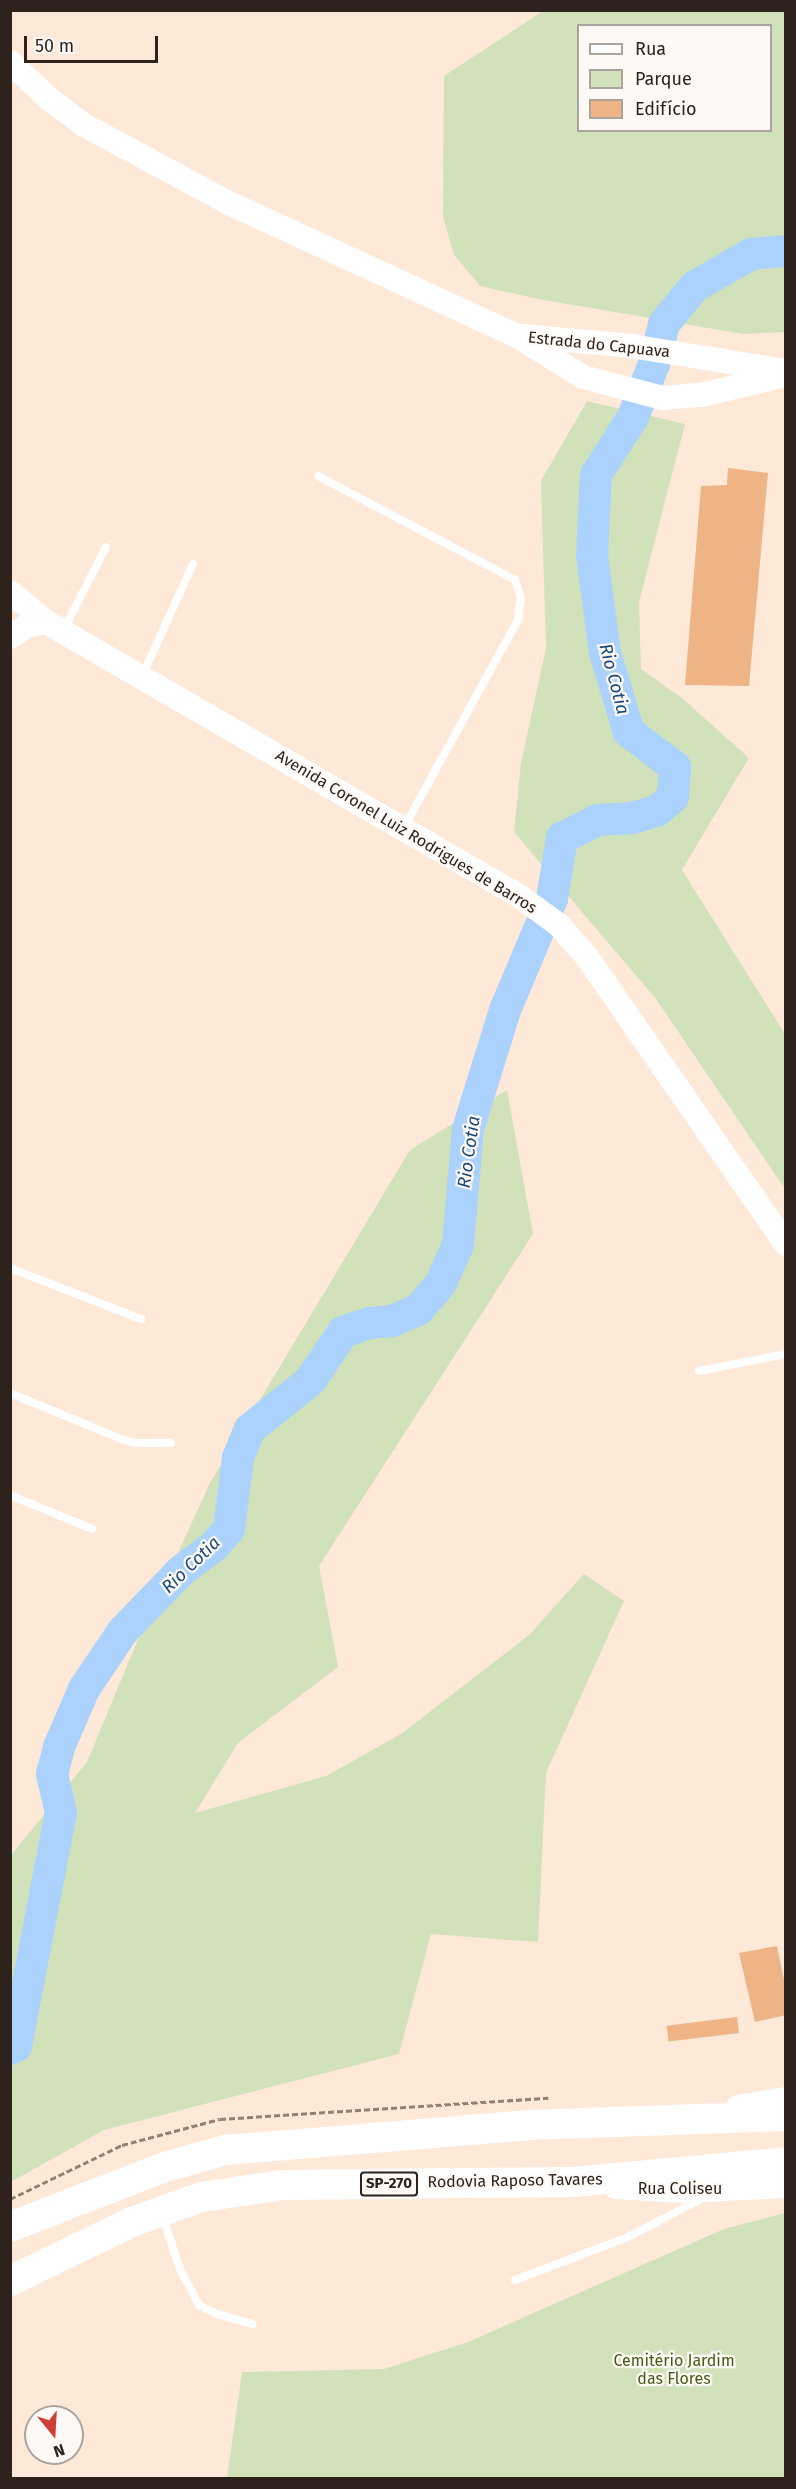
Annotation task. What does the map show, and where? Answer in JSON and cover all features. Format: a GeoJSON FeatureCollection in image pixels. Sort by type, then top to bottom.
{"type":"FeatureCollection","features":[{"type":"Feature","properties":{"kind":"highway"},"geometry":{"type":"LineString","coordinates":[[10,2227],[165,2167],[226,2150],[527,2125],[786,2116]]}},
{"type":"Feature","properties":{"kind":"highway","name":"Rodovia Raposo Tavares"},"geometry":{"type":"LineString","coordinates":[[10,2281],[58,2256],[201,2197],[283,2185],[574,2182],[786,2162]]}},
{"type":"Feature","properties":{"kind":"street"},"geometry":{"type":"LineString","coordinates":[[10,62],[68,115],[174,174],[229,203],[517,336]]}},
{"type":"Feature","properties":{"kind":"street","name":"Estrada do Capuava"},"geometry":{"type":"LineString","coordinates":[[517,336],[631,346],[786,373]]}},
{"type":"Feature","properties":{"kind":"street","name":"Estrada do Capuava"},"geometry":{"type":"LineString","coordinates":[[517,336],[583,377],[663,398],[701,395],[786,373]]}},
{"type":"Feature","properties":{"kind":"street","name":"Avenida Coronel Luiz Rodrigues de Barros"},"geometry":{"type":"LineString","coordinates":[[10,592],[55,626],[519,896],[559,926],[587,957],[786,1244]]}},
{"type":"Feature","properties":{"kind":"street"},"geometry":{"type":"LineString","coordinates":[[10,637],[27,626],[55,626]]}},
{"type":"Feature","properties":{"kind":"street"},"geometry":{"type":"LineString","coordinates":[[668,2119],[786,2099]]}},
{"type":"Feature","properties":{"kind":"street","name":"Rua Coliseu"},"geometry":{"type":"LineString","coordinates":[[574,2182],[643,2190],[720,2190],[786,2186]]}},
{"type":"Feature","properties":{"kind":"lane"},"geometry":{"type":"LineString","coordinates":[[318,476],[515,580],[521,597],[518,620],[403,829]]}},
{"type":"Feature","properties":{"kind":"lane"},"geometry":{"type":"LineString","coordinates":[[55,626],[106,547]]}},
{"type":"Feature","properties":{"kind":"lane"},"geometry":{"type":"LineString","coordinates":[[141,677],[156,650],[193,564]]}},
{"type":"Feature","properties":{"kind":"lane"},"geometry":{"type":"LineString","coordinates":[[10,1268],[141,1319]]}},
{"type":"Feature","properties":{"kind":"lane"},"geometry":{"type":"LineString","coordinates":[[699,1371],[786,1354]]}},
{"type":"Feature","properties":{"kind":"lane"},"geometry":{"type":"LineString","coordinates":[[10,1392],[122,1439],[135,1443],[171,1443]]}},
{"type":"Feature","properties":{"kind":"lane"},"geometry":{"type":"LineString","coordinates":[[10,1495],[92,1529]]}},
{"type":"Feature","properties":{"kind":"lane"},"geometry":{"type":"LineString","coordinates":[[515,2280],[628,2237],[720,2190]]}},
{"type":"Feature","properties":{"kind":"lane"},"geometry":{"type":"LineString","coordinates":[[161,2212],[180,2269],[199,2305],[217,2314],[253,2324]]}},
{"type":"Feature","properties":{"kind":"green space"},"geometry":{"type":"Polygon","coordinates":[[[543,11],[785,11],[785,332],[743,334],[538,299],[480,286],[454,255],[443,217],[444,76],[543,11]]]}},
{"type":"Feature","properties":{"kind":"green space"},"geometry":{"type":"Polygon","coordinates":[[[587,401],[685,424],[639,602],[641,669],[682,698],[749,758],[682,870],[785,1034],[785,1189],[656,999],[514,832],[521,763],[546,648],[541,481],[587,401]]]}},
{"type":"Feature","properties":{"kind":"green space"},"geometry":{"type":"Polygon","coordinates":[[[507,1090],[533,1234],[319,1566],[338,1667],[238,1743],[195,1813],[326,1776],[401,1734],[529,1635],[584,1574],[624,1601],[546,1773],[538,1942],[431,1934],[399,2054],[104,2130],[11,2182],[11,1855],[87,1762],[134,1649],[210,1483],[410,1150],[507,1090]]]}},
{"type":"Feature","properties":{"kind":"green space","name":"Cemitério Jardim das Flores"},"geometry":{"type":"Polygon","coordinates":[[[785,2213],[785,2478],[227,2478],[242,2372],[384,2369],[468,2342],[724,2229],[785,2213]]]}},
{"type":"Feature","properties":{"kind":"building"},"geometry":{"type":"Polygon","coordinates":[[[728,468],[768,473],[749,686],[685,685],[701,486],[727,485],[728,468]]]}},
{"type":"Feature","properties":{"kind":"building"},"geometry":{"type":"Polygon","coordinates":[[[777,1946],[786,1990],[786,2015],[755,2022],[739,1953],[777,1946]]]}},
{"type":"Feature","properties":{"kind":"building"},"geometry":{"type":"Polygon","coordinates":[[[737,2017],[739,2033],[668,2042],[667,2026],[737,2017]]]}},
{"type":"Feature","properties":{"kind":"waterway","name":"Rio Cotia"},"geometry":{"type":"LineString","coordinates":[[10,2049],[16,2046],[61,1813],[52,1774],[59,1747],[84,1689],[123,1631],[181,1571],[214,1546],[229,1529],[238,1458],[250,1429],[310,1381],[343,1332],[369,1323],[392,1321],[418,1310],[440,1285],[458,1245],[468,1129],[505,1010],[552,899],[562,838],[598,820],[632,818],[657,811],[673,797],[675,767],[629,732],[605,653],[592,556],[596,475],[633,417],[654,364],[664,324],[694,287],[751,254],[786,251]]}}]}
